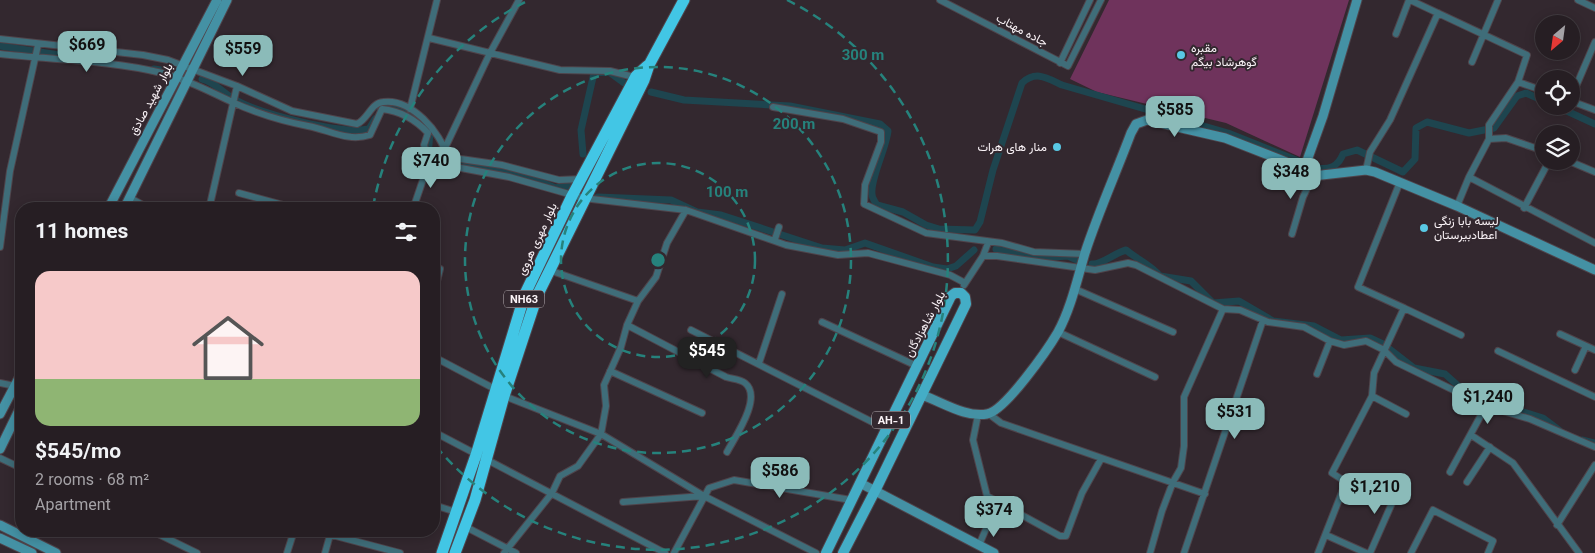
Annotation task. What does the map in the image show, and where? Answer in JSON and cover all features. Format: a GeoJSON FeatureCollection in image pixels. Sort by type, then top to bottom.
{"type":"FeatureCollection","features":[{"type":"Feature","properties":{"kind":"highway","name":"بلوار مهری هروی"},"geometry":{"type":"LineString","coordinates":[[500,393],[578,197],[582,179],[684,0]]}},
{"type":"Feature","properties":{"kind":"highway","name":"بلوار مهری هروی"},"geometry":{"type":"LineString","coordinates":[[455,553],[466,528],[482,457],[526,294],[640,78]]}},
{"type":"Feature","properties":{"kind":"highway","name":"بلوار مهری هروی"},"geometry":{"type":"LineString","coordinates":[[442,553],[456,512],[482,457]]}},
{"type":"Feature","properties":{"kind":"main road","name":"بلوار شهید صادق"},"geometry":{"type":"LineString","coordinates":[[128,202],[186,81],[188,66],[217,0]]}},
{"type":"Feature","properties":{"kind":"main road","name":"بلوار شهید صادق"},"geometry":{"type":"LineString","coordinates":[[112,202],[176,77],[188,66],[227,0]]}},
{"type":"Feature","properties":{"kind":"main road"},"geometry":{"type":"LineString","coordinates":[[1304,170],[1357,0]]}},
{"type":"Feature","properties":{"kind":"main road"},"geometry":{"type":"LineString","coordinates":[[922,395],[963,412],[978,415],[989,414],[1003,404],[1019,388],[1058,332],[1076,289],[1085,254],[1131,132],[1140,121],[1147,120],[1225,138],[1304,170],[1313,176],[1368,165],[1400,182],[1457,206],[1595,270]]}},
{"type":"Feature","properties":{"kind":"main road","name":"بلوار شاهزادگان"},"geometry":{"type":"LineString","coordinates":[[826,553],[952,296],[963,288],[966,304],[843,553]]}},
{"type":"Feature","properties":{"kind":"main road"},"geometry":{"type":"LineString","coordinates":[[0,414],[15,386]]}},
{"type":"Feature","properties":{"kind":"main road"},"geometry":{"type":"LineString","coordinates":[[0,448],[15,418]]}},
{"type":"Feature","properties":{"kind":"main road"},"geometry":{"type":"LineString","coordinates":[[860,482],[994,553]]}},
{"type":"Feature","properties":{"kind":"main road"},"geometry":{"type":"LineString","coordinates":[[0,525],[15,532]]}},
{"type":"Feature","properties":{"kind":"main road"},"geometry":{"type":"LineString","coordinates":[[24,537],[56,553]]}},
{"type":"Feature","properties":{"kind":"main road"},"geometry":{"type":"LineString","coordinates":[[0,538],[32,553]]}},
{"type":"Feature","properties":{"kind":"street"},"geometry":{"type":"LineString","coordinates":[[410,108],[437,0]]}},
{"type":"Feature","properties":{"kind":"street"},"geometry":{"type":"LineString","coordinates":[[445,148],[490,53],[519,0]]}},
{"type":"Feature","properties":{"kind":"street","name":"جاده مهتاب"},"geometry":{"type":"LineString","coordinates":[[940,0],[1068,66],[1101,0]]}},
{"type":"Feature","properties":{"kind":"street"},"geometry":{"type":"LineString","coordinates":[[1060,63],[1090,0]]}},
{"type":"Feature","properties":{"kind":"street"},"geometry":{"type":"LineString","coordinates":[[1396,34],[1410,0],[1527,55],[1518,82],[1489,125],[1490,139],[1469,177],[1457,206]]}},
{"type":"Feature","properties":{"kind":"street"},"geometry":{"type":"LineString","coordinates":[[1472,62],[1498,0]]}},
{"type":"Feature","properties":{"kind":"street"},"geometry":{"type":"LineString","coordinates":[[1578,0],[1595,8]]}},
{"type":"Feature","properties":{"kind":"street"},"geometry":{"type":"LineString","coordinates":[[1368,165],[1370,152],[1390,120],[1438,13]]}},
{"type":"Feature","properties":{"kind":"street"},"geometry":{"type":"LineString","coordinates":[[429,38],[560,70],[610,71],[640,78]]}},
{"type":"Feature","properties":{"kind":"street"},"geometry":{"type":"LineString","coordinates":[[0,39],[38,46],[143,55],[188,66],[292,111],[357,124],[365,120],[375,105],[382,102],[410,108],[428,124],[445,148],[447,157],[442,166]]}},
{"type":"Feature","properties":{"kind":"street"},"geometry":{"type":"LineString","coordinates":[[1580,78],[1595,42]]}},
{"type":"Feature","properties":{"kind":"street"},"geometry":{"type":"LineString","coordinates":[[0,247],[10,171],[38,46]]}},
{"type":"Feature","properties":{"kind":"street"},"geometry":{"type":"LineString","coordinates":[[0,54],[110,63],[176,77],[234,99],[282,121],[327,130],[336,136],[357,139],[370,135],[382,110],[394,110],[418,122],[428,133],[424,145],[429,162],[416,202]]}},
{"type":"Feature","properties":{"kind":"street"},"geometry":{"type":"LineString","coordinates":[[1518,82],[1535,89]]}},
{"type":"Feature","properties":{"kind":"street"},"geometry":{"type":"LineString","coordinates":[[211,202],[237,86]]}},
{"type":"Feature","properties":{"kind":"street"},"geometry":{"type":"LineString","coordinates":[[1580,104],[1595,110]]}},
{"type":"Feature","properties":{"kind":"street"},"geometry":{"type":"LineString","coordinates":[[773,107],[843,118],[881,132],[881,142],[865,185],[864,204],[926,233],[988,243],[1002,243],[1034,252],[1085,254]]}},
{"type":"Feature","properties":{"kind":"street"},"geometry":{"type":"LineString","coordinates":[[1490,139],[1506,138],[1535,148]]}},
{"type":"Feature","properties":{"kind":"street"},"geometry":{"type":"LineString","coordinates":[[447,157],[502,165],[559,180],[582,179]]}},
{"type":"Feature","properties":{"kind":"street"},"geometry":{"type":"LineString","coordinates":[[429,162],[510,178],[578,197],[686,210],[786,245],[838,256],[868,253],[950,276],[963,288],[983,256],[988,243]]}},
{"type":"Feature","properties":{"kind":"street"},"geometry":{"type":"LineString","coordinates":[[1580,166],[1595,172]]}},
{"type":"Feature","properties":{"kind":"street"},"geometry":{"type":"LineString","coordinates":[[1524,208],[1544,170]]}},
{"type":"Feature","properties":{"kind":"street"},"geometry":{"type":"LineString","coordinates":[[1292,234],[1303,197],[1313,176]]}},
{"type":"Feature","properties":{"kind":"street"},"geometry":{"type":"LineString","coordinates":[[1469,177],[1524,208],[1595,243]]}},
{"type":"Feature","properties":{"kind":"street"},"geometry":{"type":"LineString","coordinates":[[1400,182],[1358,287],[1460,335]]}},
{"type":"Feature","properties":{"kind":"street"},"geometry":{"type":"LineString","coordinates":[[239,193],[272,202]]}},
{"type":"Feature","properties":{"kind":"street"},"geometry":{"type":"LineString","coordinates":[[130,198],[137,202]]}},
{"type":"Feature","properties":{"kind":"street"},"geometry":{"type":"LineString","coordinates":[[506,551],[552,493],[560,476],[578,466],[601,434],[606,406],[604,385],[621,347],[627,325],[638,301],[656,277],[667,243],[686,210]]}},
{"type":"Feature","properties":{"kind":"street"},"geometry":{"type":"LineString","coordinates":[[775,240],[779,227]]}},
{"type":"Feature","properties":{"kind":"street"},"geometry":{"type":"LineString","coordinates":[[983,256],[997,256],[1095,270],[1128,263],[1136,265],[1223,309],[1240,310],[1263,320],[1304,327],[1344,345],[1366,341],[1384,350],[1396,362],[1486,406],[1530,419],[1595,447]]}},
{"type":"Feature","properties":{"kind":"street"},"geometry":{"type":"LineString","coordinates":[[549,270],[638,301]]}},
{"type":"Feature","properties":{"kind":"street"},"geometry":{"type":"LineString","coordinates":[[1076,289],[1173,332]]}},
{"type":"Feature","properties":{"kind":"street"},"geometry":{"type":"LineString","coordinates":[[759,363],[782,294]]}},
{"type":"Feature","properties":{"kind":"street"},"geometry":{"type":"LineString","coordinates":[[1318,553],[1346,482],[1332,473],[1372,396],[1374,373],[1404,308]]}},
{"type":"Feature","properties":{"kind":"street"},"geometry":{"type":"LineString","coordinates":[[1150,553],[1172,482],[1181,468],[1184,446],[1184,397],[1223,309]]}},
{"type":"Feature","properties":{"kind":"street"},"geometry":{"type":"LineString","coordinates":[[1184,553],[1263,320]]}},
{"type":"Feature","properties":{"kind":"street"},"geometry":{"type":"LineString","coordinates":[[822,322],[917,366]]}},
{"type":"Feature","properties":{"kind":"street"},"geometry":{"type":"LineString","coordinates":[[627,325],[726,377],[743,381],[747,385],[751,401],[727,452]]}},
{"type":"Feature","properties":{"kind":"street"},"geometry":{"type":"LineString","coordinates":[[691,330],[759,363],[886,430]]}},
{"type":"Feature","properties":{"kind":"street"},"geometry":{"type":"LineString","coordinates":[[1058,332],[1155,377]]}},
{"type":"Feature","properties":{"kind":"street"},"geometry":{"type":"LineString","coordinates":[[1560,334],[1595,350]]}},
{"type":"Feature","properties":{"kind":"street"},"geometry":{"type":"LineString","coordinates":[[1317,374],[1330,340]]}},
{"type":"Feature","properties":{"kind":"street"},"geometry":{"type":"LineString","coordinates":[[1575,370],[1586,346]]}},
{"type":"Feature","properties":{"kind":"street"},"geometry":{"type":"LineString","coordinates":[[1498,351],[1595,397]]}},
{"type":"Feature","properties":{"kind":"street"},"geometry":{"type":"LineString","coordinates":[[440,360],[500,393],[601,434],[704,496],[816,553]]}},
{"type":"Feature","properties":{"kind":"street"},"geometry":{"type":"LineString","coordinates":[[610,371],[702,413]]}},
{"type":"Feature","properties":{"kind":"street"},"geometry":{"type":"LineString","coordinates":[[0,383],[15,386]]}},
{"type":"Feature","properties":{"kind":"street"},"geometry":{"type":"LineString","coordinates":[[1372,396],[1406,414]]}},
{"type":"Feature","properties":{"kind":"street"},"geometry":{"type":"LineString","coordinates":[[1450,472],[1486,406]]}},
{"type":"Feature","properties":{"kind":"street"},"geometry":{"type":"LineString","coordinates":[[989,414],[1001,423],[1205,494]]}},
{"type":"Feature","properties":{"kind":"street"},"geometry":{"type":"LineString","coordinates":[[978,415],[973,440],[987,496],[989,522],[979,545]]}},
{"type":"Feature","properties":{"kind":"street"},"geometry":{"type":"LineString","coordinates":[[440,435],[666,553]]}},
{"type":"Feature","properties":{"kind":"street"},"geometry":{"type":"LineString","coordinates":[[1471,435],[1514,464],[1579,553]]}},
{"type":"Feature","properties":{"kind":"street"},"geometry":{"type":"LineString","coordinates":[[1467,482],[1490,447]]}},
{"type":"Feature","properties":{"kind":"street"},"geometry":{"type":"LineString","coordinates":[[0,458],[15,465]]}},
{"type":"Feature","properties":{"kind":"street"},"geometry":{"type":"LineString","coordinates":[[987,496],[1060,536],[1066,536],[1069,533],[1082,493],[1101,459]]}},
{"type":"Feature","properties":{"kind":"street"},"geometry":{"type":"LineString","coordinates":[[1557,525],[1595,465]]}},
{"type":"Feature","properties":{"kind":"street"},"geometry":{"type":"LineString","coordinates":[[674,553],[709,488],[734,480],[851,500]]}},
{"type":"Feature","properties":{"kind":"street"},"geometry":{"type":"LineString","coordinates":[[1370,553],[1400,485]]}},
{"type":"Feature","properties":{"kind":"street"},"geometry":{"type":"LineString","coordinates":[[623,502],[704,496]]}},
{"type":"Feature","properties":{"kind":"street"},"geometry":{"type":"LineString","coordinates":[[440,508],[456,512]]}},
{"type":"Feature","properties":{"kind":"street"},"geometry":{"type":"LineString","coordinates":[[1411,553],[1433,510],[1492,540],[1488,553]]}},
{"type":"Feature","properties":{"kind":"street"},"geometry":{"type":"LineString","coordinates":[[466,528],[506,551],[516,553]]}},
{"type":"Feature","properties":{"kind":"street"},"geometry":{"type":"LineString","coordinates":[[1326,535],[1366,553]]}},
{"type":"Feature","properties":{"kind":"street"},"geometry":{"type":"LineString","coordinates":[[164,537],[196,553]]}},
{"type":"Feature","properties":{"kind":"street"},"geometry":{"type":"LineString","coordinates":[[287,553],[292,537]]}},
{"type":"Feature","properties":{"kind":"street"},"geometry":{"type":"LineString","coordinates":[[325,553],[329,537]]}},
{"type":"Feature","properties":{"kind":"street"},"geometry":{"type":"LineString","coordinates":[[338,537],[400,553]]}},
{"type":"Feature","properties":{"kind":"shaded area"},"geometry":{"type":"Polygon","coordinates":[[[1109,0],[1349,0],[1300,157],[1226,123],[1097,92],[1070,79],[1109,0]]]}},
{"type":"Feature","properties":{"kind":"waterway"},"geometry":{"type":"LineString","coordinates":[[0,46],[86,59]]}},
{"type":"Feature","properties":{"kind":"waterway"},"geometry":{"type":"LineString","coordinates":[[154,69],[168,71]]}},
{"type":"Feature","properties":{"kind":"waterway"},"geometry":{"type":"LineString","coordinates":[[583,154],[581,130],[594,73],[609,72],[624,83]]}},
{"type":"Feature","properties":{"kind":"waterway"},"geometry":{"type":"LineString","coordinates":[[651,92],[684,100],[790,106],[880,124],[888,131],[872,188],[872,197],[877,205],[903,212],[926,225],[939,229],[975,230],[980,222],[993,170],[1022,83],[1032,77],[1042,76],[1062,85],[1228,133],[1321,169],[1336,165],[1343,154],[1357,150],[1403,172],[1415,159],[1416,128],[1427,122],[1469,133],[1494,128],[1517,96],[1526,93],[1535,97]]}},
{"type":"Feature","properties":{"kind":"waterway"},"geometry":{"type":"LineString","coordinates":[[202,79],[246,105],[301,122],[357,130],[369,129],[375,119]]}},
{"type":"Feature","properties":{"kind":"waterway"},"geometry":{"type":"LineString","coordinates":[[380,109],[381,106],[395,108],[420,121],[430,131],[428,157],[442,162]]}},
{"type":"Feature","properties":{"kind":"waterway"},"geometry":{"type":"LineString","coordinates":[[1576,115],[1595,124]]}},
{"type":"Feature","properties":{"kind":"waterway"},"geometry":{"type":"LineString","coordinates":[[455,165],[468,165],[506,172],[556,188]]}},
{"type":"Feature","properties":{"kind":"waterway"},"geometry":{"type":"LineString","coordinates":[[554,188],[570,186]]}},
{"type":"Feature","properties":{"kind":"waterway"},"geometry":{"type":"LineString","coordinates":[[598,197],[671,200],[697,212],[721,215],[822,248],[845,250],[865,243],[933,267],[947,269],[956,266],[974,250]]}},
{"type":"Feature","properties":{"kind":"waterway"},"geometry":{"type":"LineString","coordinates":[[996,249],[1039,258],[1068,256],[1077,260]]}},
{"type":"Feature","properties":{"kind":"waterway"},"geometry":{"type":"LineString","coordinates":[[1092,264],[1100,263],[1126,250],[1160,276],[1191,281],[1213,303],[1239,301],[1273,321],[1314,326],[1341,340],[1370,338],[1383,344],[1414,368],[1445,374],[1463,390],[1479,398],[1489,398],[1500,405],[1543,418],[1559,430]]}},
{"type":"Feature","properties":{"kind":"waterway"},"geometry":{"type":"LineString","coordinates":[[1582,440],[1595,443]]}},
{"type":"Feature","properties":{"kind":"place","name":"مقبره گوهرشاد بیگم"},"geometry":{"type":"Point","coordinates":[1181,55]}},
{"type":"Feature","properties":{"kind":"place","name":"منار های هرات"},"geometry":{"type":"Point","coordinates":[1057,147]}},
{"type":"Feature","properties":{"kind":"place","name":"لیسه بابا زنگی اعطادبیرستان"},"geometry":{"type":"Point","coordinates":[1424,228]}}]}
